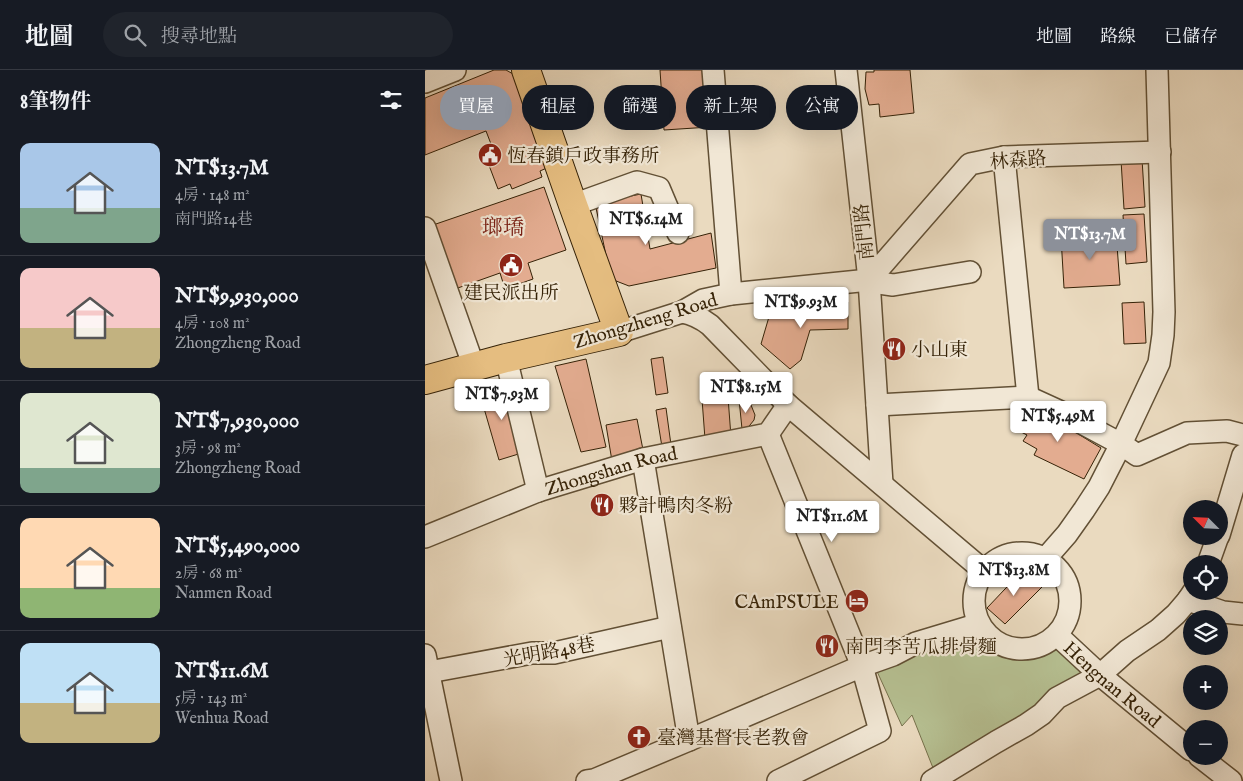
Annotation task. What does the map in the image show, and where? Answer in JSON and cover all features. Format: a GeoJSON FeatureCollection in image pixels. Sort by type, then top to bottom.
{"type":"FeatureCollection","features":[{"type":"Feature","properties":{"kind":"main road"},"geometry":{"type":"LineString","coordinates":[[526,70],[619,332]]}},
{"type":"Feature","properties":{"kind":"main road","name":"Zhongzheng Road"},"geometry":{"type":"LineString","coordinates":[[425,380],[505,358],[619,332]]}},
{"type":"Feature","properties":{"kind":"street"},"geometry":{"type":"LineString","coordinates":[[425,82],[455,70]]}},
{"type":"Feature","properties":{"kind":"street"},"geometry":{"type":"LineString","coordinates":[[713,70],[731,294]]}},
{"type":"Feature","properties":{"kind":"street","name":"南門路"},"geometry":{"type":"LineString","coordinates":[[846,70],[869,280],[882,484]]}},
{"type":"Feature","properties":{"kind":"street"},"geometry":{"type":"LineString","coordinates":[[1046,558],[1067,534],[1099,488],[1159,363],[1164,312],[1157,70]]}},
{"type":"Feature","properties":{"kind":"street","name":"林森路"},"geometry":{"type":"LineString","coordinates":[[869,280],[970,164],[1004,157],[1160,152]]}},
{"type":"Feature","properties":{"kind":"street"},"geometry":{"type":"LineString","coordinates":[[1004,157],[1028,397]]}},
{"type":"Feature","properties":{"kind":"street"},"geometry":{"type":"LineString","coordinates":[[573,205],[637,182],[659,188],[677,233]]}},
{"type":"Feature","properties":{"kind":"street"},"geometry":{"type":"LineString","coordinates":[[425,228],[474,367]]}},
{"type":"Feature","properties":{"kind":"street","name":"Zhongzheng Road"},"geometry":{"type":"LineString","coordinates":[[619,332],[682,312],[703,300],[731,294],[869,280],[879,284],[893,285],[970,272]]}},
{"type":"Feature","properties":{"kind":"street"},"geometry":{"type":"LineString","coordinates":[[682,312],[692,314],[710,324],[789,405],[984,571]]}},
{"type":"Feature","properties":{"kind":"street"},"geometry":{"type":"LineString","coordinates":[[505,358],[538,491]]}},
{"type":"Feature","properties":{"kind":"street"},"geometry":{"type":"LineString","coordinates":[[877,404],[1028,397],[1063,413],[1121,444],[1137,455],[1187,433],[1227,431],[1243,435]]}},
{"type":"Feature","properties":{"kind":"street"},"geometry":{"type":"LineString","coordinates":[[778,781],[880,731],[862,666],[768,434],[789,405]]}},
{"type":"Feature","properties":{"kind":"street","name":"Zhongshan Road"},"geometry":{"type":"LineString","coordinates":[[425,537],[538,491],[643,458],[768,434]]}},
{"type":"Feature","properties":{"kind":"street"},"geometry":{"type":"LineString","coordinates":[[1228,506],[1243,455]]}},
{"type":"Feature","properties":{"kind":"street"},"geometry":{"type":"LineString","coordinates":[[643,458],[689,740]]}},
{"type":"Feature","properties":{"kind":"street"},"geometry":{"type":"LineString","coordinates":[[1024,552],[1046,558],[1062,573],[1070,594],[1071,605],[1064,626],[1045,644],[1031,649],[1015,649],[1000,645],[988,636],[979,624],[975,613],[975,591],[978,580],[993,563],[1013,553],[1024,552]]}},
{"type":"Feature","properties":{"kind":"street"},"geometry":{"type":"LineString","coordinates":[[936,780],[1026,725],[1042,714],[1057,698],[1100,674],[1176,614],[1188,600]]}},
{"type":"Feature","properties":{"kind":"street"},"geometry":{"type":"LineString","coordinates":[[1199,600],[1223,612],[1243,614]]}},
{"type":"Feature","properties":{"kind":"street"},"geometry":{"type":"LineString","coordinates":[[587,781],[594,780],[862,666],[893,655],[916,643],[979,624]]}},
{"type":"Feature","properties":{"kind":"street","name":"光明路48巷"},"geometry":{"type":"LineString","coordinates":[[427,664],[532,653],[554,653],[670,627]]}},
{"type":"Feature","properties":{"kind":"street","name":"Hengnan Road"},"geometry":{"type":"LineString","coordinates":[[1057,634],[1100,674],[1183,743]]}},
{"type":"Feature","properties":{"kind":"street"},"geometry":{"type":"LineString","coordinates":[[427,664],[451,781]]}},
{"type":"Feature","properties":{"kind":"street"},"geometry":{"type":"LineString","coordinates":[[1211,765],[1231,781]]}},
{"type":"Feature","properties":{"kind":"green space"},"geometry":{"type":"Polygon","coordinates":[[[983,624],[1003,645],[1031,650],[1045,645],[1056,637],[1100,675],[937,778],[912,715],[902,726],[875,667],[983,624]]]}},
{"type":"Feature","properties":{"kind":"building"},"geometry":{"type":"Polygon","coordinates":[[[494,70],[506,70],[513,74],[522,97],[522,130],[535,130],[549,167],[540,171],[542,177],[512,189],[510,184],[498,189],[482,147],[491,144],[486,131],[425,155],[425,98],[440,92],[440,130],[512,130],[512,85],[457,85],[494,70]]]}},
{"type":"Feature","properties":{"kind":"building"},"geometry":{"type":"Polygon","coordinates":[[[660,70],[704,70],[706,85],[686,85],[686,129],[676,129],[676,85],[661,85],[660,70]]]}},
{"type":"Feature","properties":{"kind":"building"},"geometry":{"type":"Polygon","coordinates":[[[874,70],[910,70],[914,113],[880,117],[879,104],[869,105],[865,89],[866,72],[874,72],[874,70]]]}},
{"type":"Feature","properties":{"kind":"building"},"geometry":{"type":"Polygon","coordinates":[[[1142,159],[1145,207],[1124,209],[1121,160],[1142,159]]]}},
{"type":"Feature","properties":{"kind":"building"},"geometry":{"type":"Polygon","coordinates":[[[544,187],[566,250],[528,263],[533,279],[505,289],[500,273],[455,289],[433,225],[544,187]]]}},
{"type":"Feature","properties":{"kind":"building"},"geometry":{"type":"Polygon","coordinates":[[[641,194],[650,249],[711,233],[716,268],[629,286],[611,279],[595,203],[641,194]]]}},
{"type":"Feature","properties":{"kind":"building"},"geometry":{"type":"Polygon","coordinates":[[[1144,214],[1147,262],[1126,264],[1123,215],[1144,214]]]}},
{"type":"Feature","properties":{"kind":"building"},"geometry":{"type":"Polygon","coordinates":[[[1116,232],[1120,285],[1064,288],[1061,237],[1116,232]]]}},
{"type":"Feature","properties":{"kind":"building"},"geometry":{"type":"Polygon","coordinates":[[[848,302],[848,329],[810,330],[801,360],[790,369],[761,344],[771,310],[848,302]]]}},
{"type":"Feature","properties":{"kind":"building"},"geometry":{"type":"Polygon","coordinates":[[[1144,302],[1146,343],[1124,344],[1122,303],[1144,302]]]}},
{"type":"Feature","properties":{"kind":"building"},"geometry":{"type":"Polygon","coordinates":[[[663,357],[668,393],[656,395],[651,359],[663,357]]]}},
{"type":"Feature","properties":{"kind":"building"},"geometry":{"type":"Polygon","coordinates":[[[586,359],[606,447],[581,452],[555,366],[586,359]]]}},
{"type":"Feature","properties":{"kind":"building"},"geometry":{"type":"Polygon","coordinates":[[[505,383],[525,452],[499,460],[479,391],[505,383]]]}},
{"type":"Feature","properties":{"kind":"building"},"geometry":{"type":"Polygon","coordinates":[[[728,397],[731,437],[705,439],[702,399],[728,397]]]}},
{"type":"Feature","properties":{"kind":"building"},"geometry":{"type":"Polygon","coordinates":[[[739,399],[751,405],[755,415],[750,425],[742,429],[739,399]]]}},
{"type":"Feature","properties":{"kind":"building"},"geometry":{"type":"Polygon","coordinates":[[[1031,405],[1101,448],[1084,479],[1034,455],[1037,449],[1023,441],[1027,435],[1017,430],[1031,405]]]}},
{"type":"Feature","properties":{"kind":"building"},"geometry":{"type":"Polygon","coordinates":[[[666,408],[671,445],[662,447],[656,410],[666,408]]]}},
{"type":"Feature","properties":{"kind":"building"},"geometry":{"type":"Polygon","coordinates":[[[637,419],[644,455],[612,461],[606,425],[637,419]]]}},
{"type":"Feature","properties":{"kind":"building"},"geometry":{"type":"Polygon","coordinates":[[[1023,570],[1042,587],[1005,624],[987,608],[1023,570]]]}},
{"type":"Feature","properties":{"kind":"place","name":"恆春鎮戶政事務所"},"geometry":{"type":"Point","coordinates":[490,155]}},
{"type":"Feature","properties":{"kind":"place","name":"建民派出所"},"geometry":{"type":"Point","coordinates":[511,265]}},
{"type":"Feature","properties":{"kind":"place","name":"小山東"},"geometry":{"type":"Point","coordinates":[894,349]}},
{"type":"Feature","properties":{"kind":"place","name":"夥計鴨肉冬粉"},"geometry":{"type":"Point","coordinates":[602,505]}},
{"type":"Feature","properties":{"kind":"place","name":"CAmPSULE"},"geometry":{"type":"Point","coordinates":[857,601]}},
{"type":"Feature","properties":{"kind":"place","name":"南門李苦瓜排骨麵"},"geometry":{"type":"Point","coordinates":[827,646]}},
{"type":"Feature","properties":{"kind":"place","name":"臺灣基督長老教會"},"geometry":{"type":"Point","coordinates":[639,737]}},
{"type":"Feature","properties":{"kind":"district","name":"瑯𤩝"},"geometry":{"type":"Point","coordinates":[503,227]}}]}
